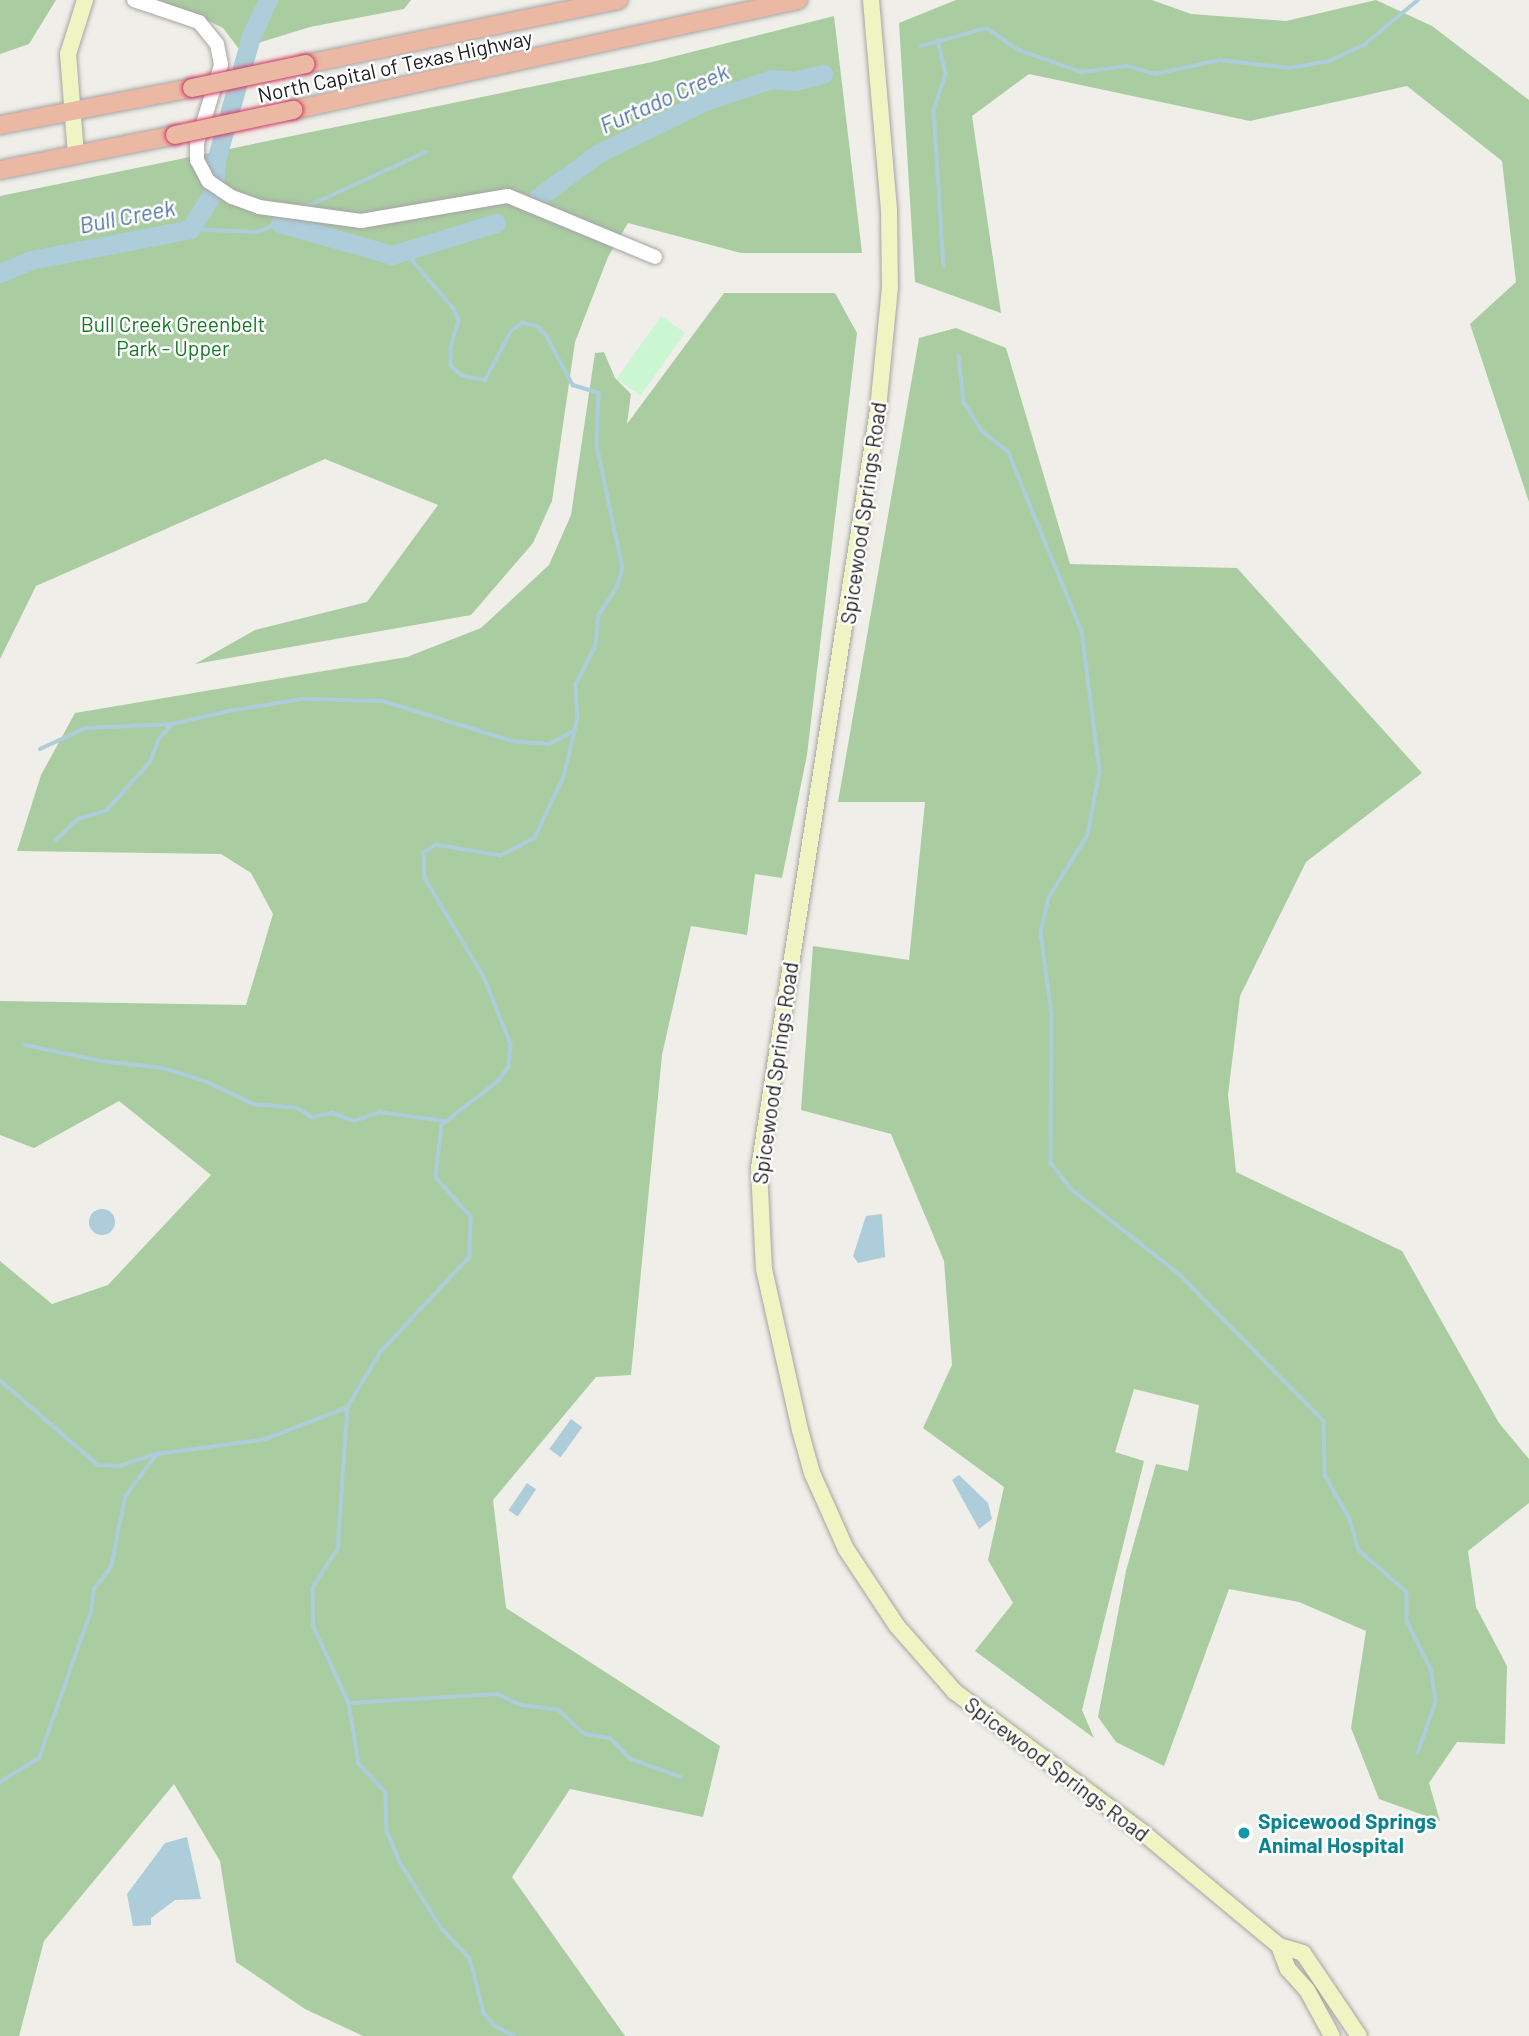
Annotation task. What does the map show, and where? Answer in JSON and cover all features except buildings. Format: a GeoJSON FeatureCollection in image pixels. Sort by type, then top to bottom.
{"type":"FeatureCollection","features":[{"type":"Feature","properties":{"kind":"highway","name":"North Capital of Texas Highway"},"geometry":{"type":"LineString","coordinates":[[0,125],[619,0]]}},
{"type":"Feature","properties":{"kind":"highway","name":"North Capital of Texas Highway"},"geometry":{"type":"LineString","coordinates":[[0,170],[293,110],[798,0]]}},
{"type":"Feature","properties":{"kind":"main road"},"geometry":{"type":"LineString","coordinates":[[76,155],[70,110],[68,54],[85,0]]}},
{"type":"Feature","properties":{"kind":"main road","name":"Spicewood Springs Road"},"geometry":{"type":"LineString","coordinates":[[872,0],[889,210],[890,288],[872,465],[760,1157],[760,1236],[772,1311],[812,1473],[845,1549],[897,1626],[971,1706],[1141,1830],[1279,1946],[1303,1953],[1359,2036]]}},
{"type":"Feature","properties":{"kind":"main road","name":"Spicewood Springs Road"},"geometry":{"type":"LineString","coordinates":[[1279,1946],[1288,1969],[1307,1990],[1332,2036]]}},
{"type":"Feature","properties":{"kind":"street"},"geometry":{"type":"LineString","coordinates":[[134,0],[199,22],[217,44],[221,65],[197,143],[199,169],[208,181],[232,197],[259,207],[361,221],[508,196],[655,257]]}},
{"type":"Feature","properties":{"kind":"green space"},"geometry":{"type":"Polygon","coordinates":[[[0,0],[56,0],[29,44],[0,54],[0,0]]]}},
{"type":"Feature","properties":{"kind":"green space"},"geometry":{"type":"Polygon","coordinates":[[[149,0],[411,0],[404,9],[310,27],[239,49],[223,28],[191,12],[149,0]]]}},
{"type":"Feature","properties":{"kind":"green space"},"geometry":{"type":"Polygon","coordinates":[[[956,0],[1152,0],[1191,14],[1286,21],[1376,0],[1432,26],[1529,100],[1529,502],[1470,324],[1516,282],[1502,161],[1407,86],[1250,121],[1029,74],[972,116],[1001,313],[915,282],[899,23],[956,0]]]}},
{"type":"Feature","properties":{"kind":"green space","name":"Bull Creek Greenbelt Park - Upper"},"geometry":{"type":"Polygon","coordinates":[[[834,16],[862,253],[741,253],[628,223],[608,257],[575,342],[552,501],[533,543],[471,615],[195,664],[255,630],[367,602],[438,505],[325,459],[36,586],[0,659],[0,196],[652,62],[834,16]]]}},
{"type":"Feature","properties":{"kind":"green space"},"geometry":{"type":"Polygon","coordinates":[[[724,293],[835,293],[857,333],[807,755],[782,878],[755,874],[747,935],[691,926],[662,1055],[631,1375],[596,1377],[493,1500],[506,1608],[720,1746],[703,1817],[570,1789],[512,1877],[625,2036],[363,2036],[305,2009],[236,1962],[220,1861],[174,1784],[44,1941],[19,2036],[0,2036],[0,1261],[52,1304],[108,1285],[211,1175],[119,1101],[34,1148],[0,1135],[0,1001],[246,1005],[273,914],[251,873],[221,854],[17,851],[41,775],[75,713],[407,657],[481,628],[549,565],[571,515],[595,353],[604,352],[615,378],[631,394],[627,424],[724,293]]]}},
{"type":"Feature","properties":{"kind":"green space"},"geometry":{"type":"Polygon","coordinates":[[[661,316],[685,333],[641,396],[617,379],[661,316]]]}},
{"type":"Feature","properties":{"kind":"green space"},"geometry":{"type":"Polygon","coordinates":[[[956,328],[1006,348],[1070,564],[1237,568],[1422,773],[1306,862],[1240,996],[1228,1095],[1236,1172],[1402,1251],[1499,1423],[1529,1459],[1529,1503],[1468,1551],[1476,1607],[1507,1666],[1505,1744],[1457,1742],[1429,1783],[1440,1821],[1379,1799],[1351,1728],[1366,1631],[1299,1602],[1229,1589],[1164,1766],[1116,1742],[1098,1717],[1126,1571],[1156,1464],[1188,1471],[1199,1405],[1134,1389],[1115,1452],[1144,1461],[1082,1710],[1094,1738],[975,1651],[1013,1603],[988,1560],[1004,1487],[923,1428],[952,1365],[944,1261],[891,1134],[801,1110],[813,946],[909,960],[925,802],[838,802],[919,338],[956,328]]]}},
{"type":"Feature","properties":{"kind":"water"},"geometry":{"type":"Polygon","coordinates":[[[102,1209],[111,1213],[115,1222],[111,1231],[102,1235],[93,1231],[89,1222],[93,1213],[102,1209]]]}},
{"type":"Feature","properties":{"kind":"water"},"geometry":{"type":"Polygon","coordinates":[[[882,1214],[885,1257],[858,1263],[853,1256],[866,1216],[882,1214]]]}},
{"type":"Feature","properties":{"kind":"water"},"geometry":{"type":"Polygon","coordinates":[[[571,1419],[582,1427],[561,1457],[549,1449],[571,1419]]]}},
{"type":"Feature","properties":{"kind":"water"},"geometry":{"type":"Polygon","coordinates":[[[959,1475],[988,1503],[992,1519],[979,1529],[952,1480],[959,1475]]]}},
{"type":"Feature","properties":{"kind":"water"},"geometry":{"type":"Polygon","coordinates":[[[527,1483],[536,1489],[518,1517],[509,1510],[527,1483]]]}},
{"type":"Feature","properties":{"kind":"water"},"geometry":{"type":"Polygon","coordinates":[[[187,1837],[201,1899],[175,1900],[151,1918],[151,1925],[133,1926],[127,1894],[165,1843],[187,1837]]]}},
{"type":"Feature","properties":{"kind":"waterway","name":"Bull Creek"},"geometry":{"type":"LineString","coordinates":[[0,273],[31,260],[190,229],[214,191],[216,160],[251,36],[268,0]]}},
{"type":"Feature","properties":{"kind":"waterway","name":"Furtado Creek"},"geometry":{"type":"LineString","coordinates":[[921,46],[987,28],[1019,50],[1081,72],[1127,66],[1155,74],[1220,60],[1290,68],[1329,61],[1364,45],[1418,0]]}},
{"type":"Feature","properties":{"kind":"waterway"},"geometry":{"type":"LineString","coordinates":[[938,40],[946,75],[934,109],[944,266]]}},
{"type":"Feature","properties":{"kind":"waterway","name":"Furtado Creek"},"geometry":{"type":"LineString","coordinates":[[537,198],[599,153],[705,101],[772,79],[795,81],[823,74]]}},
{"type":"Feature","properties":{"kind":"waterway"},"geometry":{"type":"LineString","coordinates":[[304,208],[426,152]]}},
{"type":"Feature","properties":{"kind":"waterway"},"geometry":{"type":"LineString","coordinates":[[190,229],[257,232],[280,223]]}},
{"type":"Feature","properties":{"kind":"waterway","name":"Furtado Creek"},"geometry":{"type":"LineString","coordinates":[[280,223],[392,255],[496,223]]}},
{"type":"Feature","properties":{"kind":"waterway"},"geometry":{"type":"LineString","coordinates":[[405,252],[454,309],[459,321],[451,348],[451,365],[461,375],[485,380],[511,331],[522,323],[537,326],[546,335],[573,385],[599,393],[597,445],[623,568],[617,588],[599,615],[596,646],[576,685],[578,718],[564,777],[535,838],[501,856],[436,845],[424,853],[425,878],[484,977],[511,1044],[509,1067],[499,1081],[442,1125],[436,1177],[471,1217],[470,1257],[381,1352],[348,1407],[338,1549],[313,1588],[314,1627],[349,1703],[359,1764],[386,1792],[387,1831],[400,1862],[442,1929],[470,1958],[484,2013],[495,2026],[515,2036]]}},
{"type":"Feature","properties":{"kind":"waterway"},"geometry":{"type":"LineString","coordinates":[[959,356],[964,402],[982,431],[1008,451],[1082,631],[1100,772],[1088,835],[1049,898],[1041,933],[1052,1014],[1051,1163],[1071,1189],[1178,1273],[1324,1421],[1325,1475],[1350,1519],[1359,1550],[1407,1592],[1407,1621],[1431,1669],[1436,1702],[1418,1753]]}},
{"type":"Feature","properties":{"kind":"waterway"},"geometry":{"type":"LineString","coordinates":[[56,840],[78,819],[107,810],[150,762],[159,739],[172,724],[229,711],[302,699],[383,701],[512,741],[549,744],[574,731]]}},
{"type":"Feature","properties":{"kind":"waterway"},"geometry":{"type":"LineString","coordinates":[[40,749],[86,728],[172,724]]}},
{"type":"Feature","properties":{"kind":"waterway"},"geometry":{"type":"LineString","coordinates":[[25,1045],[102,1061],[163,1068],[205,1081],[254,1104],[298,1108],[312,1117],[332,1113],[355,1121],[380,1112],[446,1121]]}},
{"type":"Feature","properties":{"kind":"waterway"},"geometry":{"type":"LineString","coordinates":[[0,1380],[98,1465],[119,1466],[157,1454],[266,1439],[348,1407]]}},
{"type":"Feature","properties":{"kind":"waterway"},"geometry":{"type":"LineString","coordinates":[[0,1782],[39,1758],[91,1611],[94,1589],[111,1567],[125,1497],[156,1455]]}},
{"type":"Feature","properties":{"kind":"waterway"},"geometry":{"type":"LineString","coordinates":[[349,1703],[498,1694],[521,1705],[559,1710],[585,1734],[610,1738],[631,1759],[681,1777]]}},
{"type":"Feature","properties":{"kind":"place","name":"Spicewood Springs Animal Hospital"},"geometry":{"type":"Point","coordinates":[1244,1833]}}]}
